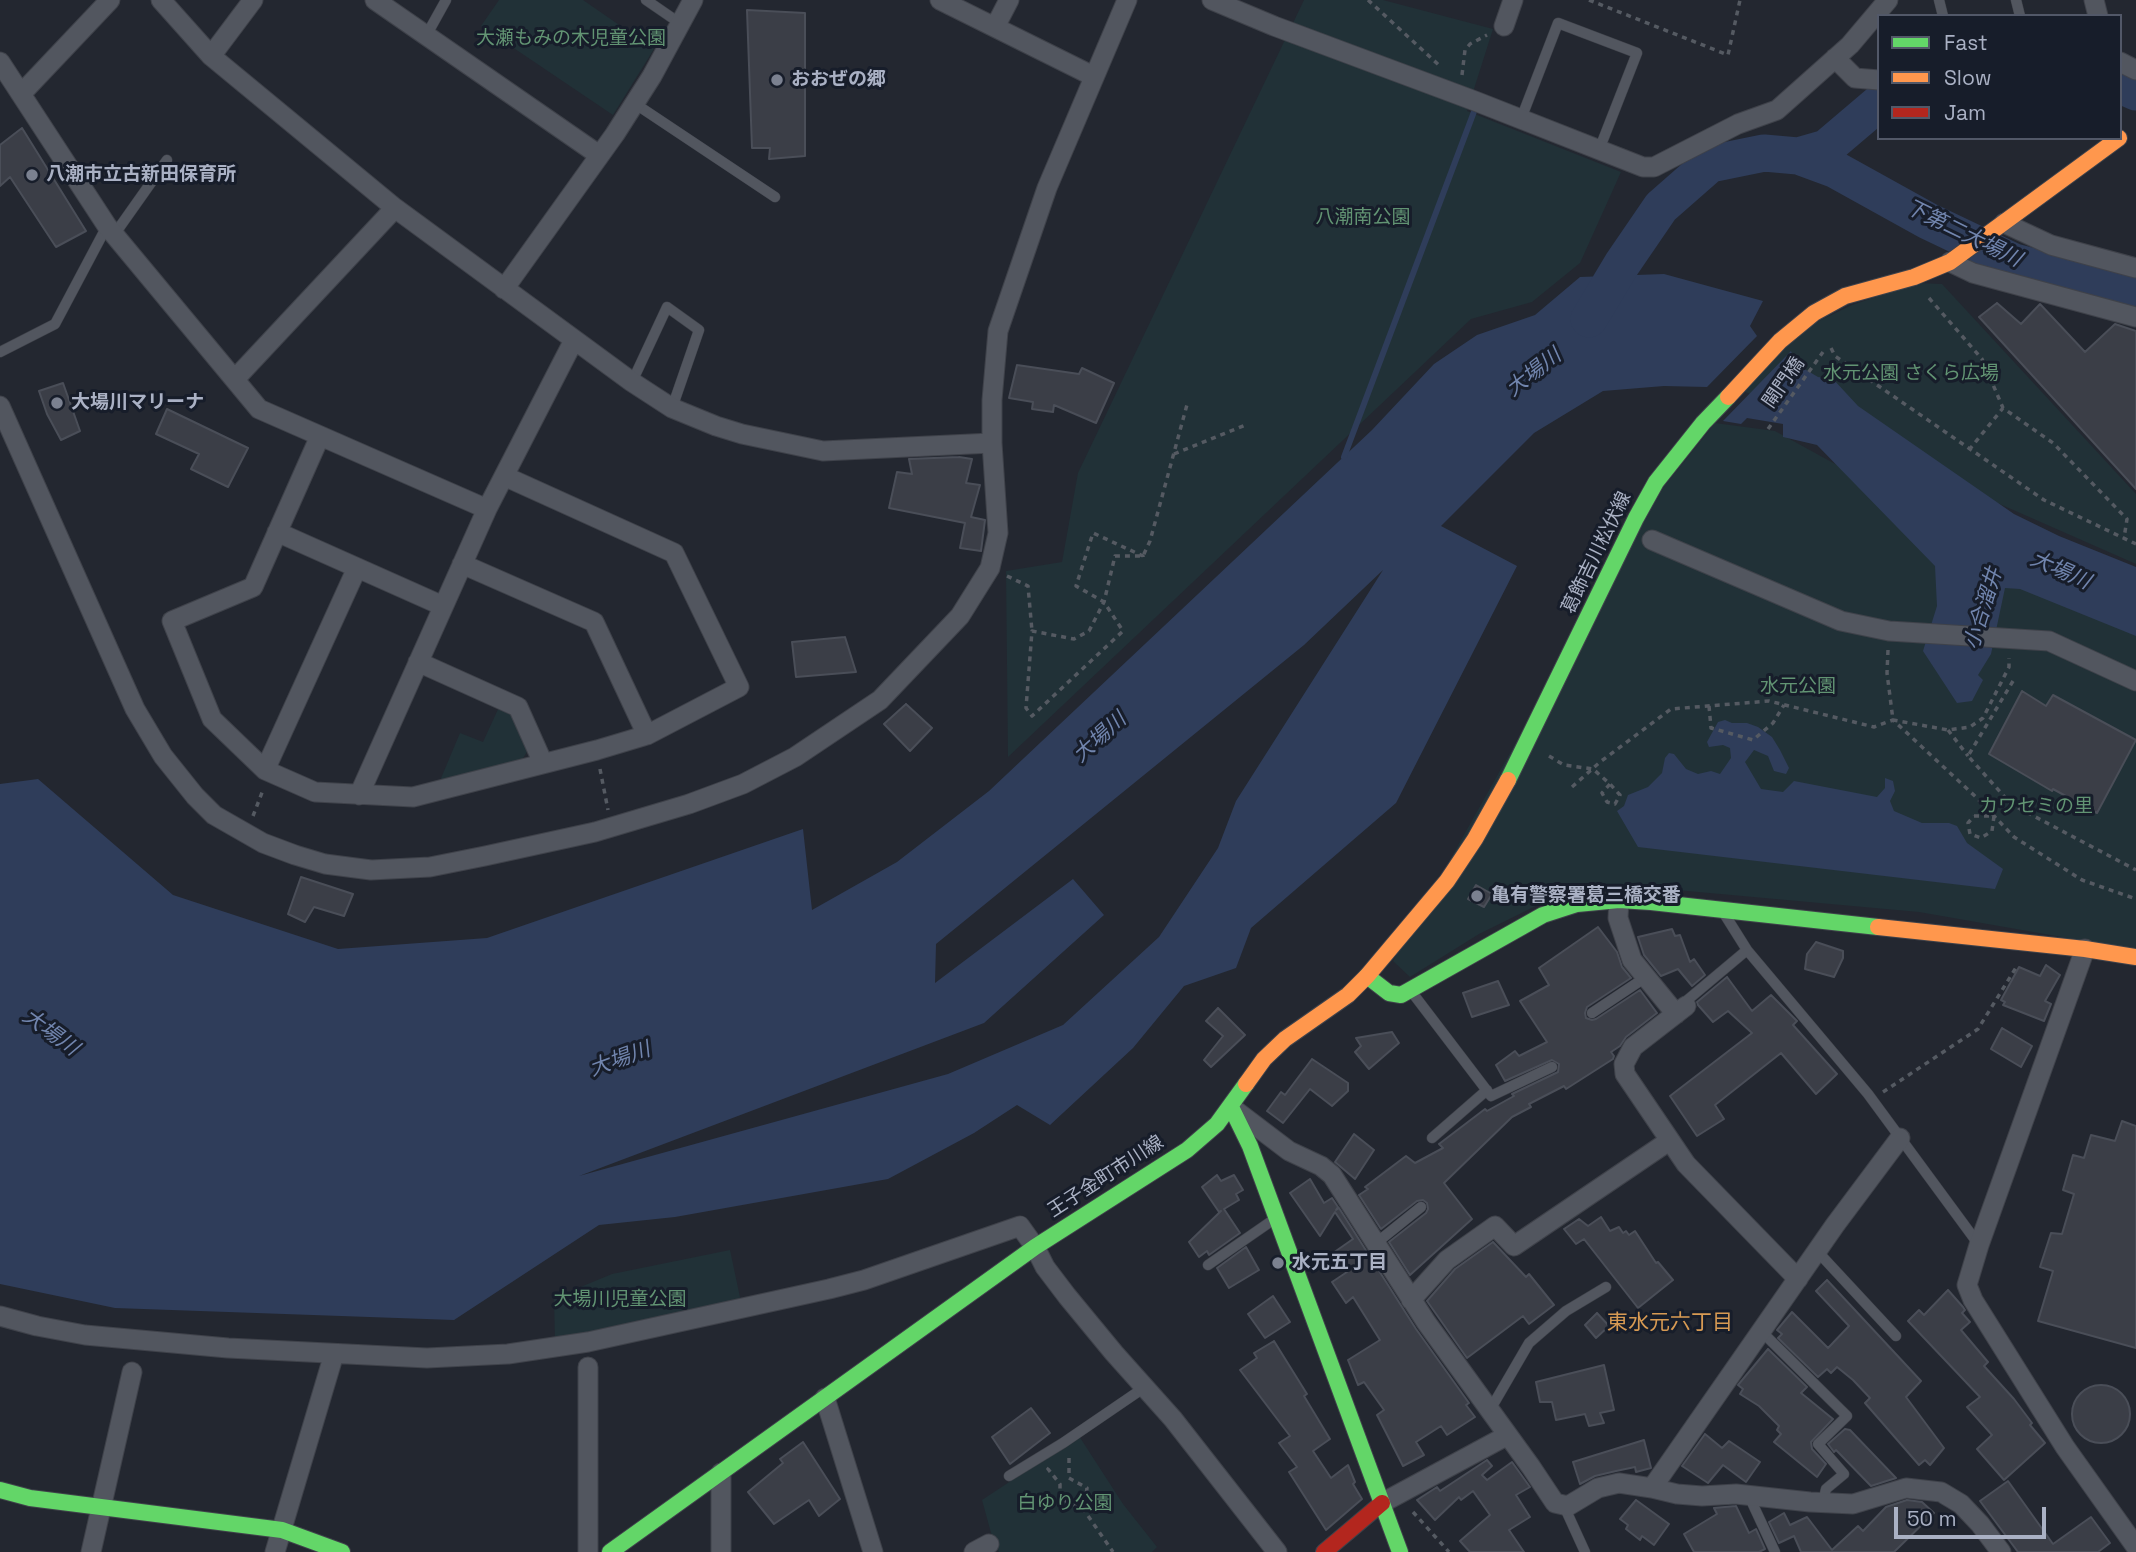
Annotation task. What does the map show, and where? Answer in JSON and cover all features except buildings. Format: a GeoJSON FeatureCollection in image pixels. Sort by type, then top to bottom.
{"type":"FeatureCollection","features":[{"type":"Feature","properties":{"kind":"main road","name":"葛飾吉川松伏線"},"geometry":{"type":"LineString","coordinates":[[1231,1107],[1252,1074],[1285,1038],[1348,995],[1447,881],[1475,839],[1555,688],[1636,518],[1656,482],[1703,423],[1780,341],[1814,313],[1845,296],[1914,277],[1958,257],[2117,140]]}},
{"type":"Feature","properties":{"kind":"main road"},"geometry":{"type":"LineString","coordinates":[[1367,976],[1389,993],[1401,995],[1543,915],[1577,904],[1619,900],[2136,957]]}},
{"type":"Feature","properties":{"kind":"main road"},"geometry":{"type":"LineString","coordinates":[[1231,1107],[1250,1146],[1400,1552]]}},
{"type":"Feature","properties":{"kind":"main road","name":"王子金町市川線"},"geometry":{"type":"LineString","coordinates":[[610,1552],[1035,1247],[1187,1150],[1217,1124],[1231,1107]]}},
{"type":"Feature","properties":{"kind":"main road"},"geometry":{"type":"LineString","coordinates":[[0,1490],[30,1498],[282,1530],[342,1552]]}},
{"type":"Feature","properties":{"kind":"main road"},"geometry":{"type":"LineString","coordinates":[[1324,1552],[1382,1503]]}},
{"type":"Feature","properties":{"kind":"street"},"geometry":{"type":"LineString","coordinates":[[20,94],[110,0]]}},
{"type":"Feature","properties":{"kind":"street"},"geometry":{"type":"LineString","coordinates":[[161,0],[211,56],[395,208],[632,382],[672,408],[729,430],[823,451],[992,443]]}},
{"type":"Feature","properties":{"kind":"street"},"geometry":{"type":"LineString","coordinates":[[211,56],[253,0]]}},
{"type":"Feature","properties":{"kind":"street"},"geometry":{"type":"LineString","coordinates":[[375,0],[599,155]]}},
{"type":"Feature","properties":{"kind":"street"},"geometry":{"type":"LineString","coordinates":[[504,289],[634,103],[693,0]]}},
{"type":"Feature","properties":{"kind":"street"},"geometry":{"type":"LineString","coordinates":[[940,0],[1093,76]]}},
{"type":"Feature","properties":{"kind":"street"},"geometry":{"type":"LineString","coordinates":[[995,27],[1009,0]]}},
{"type":"Feature","properties":{"kind":"street"},"geometry":{"type":"LineString","coordinates":[[0,406],[135,709],[163,756],[214,815],[263,843],[325,864],[371,870],[430,867],[485,856],[612,827],[689,804],[743,784],[795,757],[880,701],[960,616],[990,568],[998,533],[992,443],[994,352],[998,331],[1047,188],[1127,0]]}},
{"type":"Feature","properties":{"kind":"street"},"geometry":{"type":"LineString","coordinates":[[1212,0],[1643,167],[1654,167],[1738,124],[1777,110],[1850,45],[1884,1]]}},
{"type":"Feature","properties":{"kind":"street"},"geometry":{"type":"LineString","coordinates":[[1504,26],[1513,0]]}},
{"type":"Feature","properties":{"kind":"street"},"geometry":{"type":"LineString","coordinates":[[1835,58],[1855,78],[1877,80]]}},
{"type":"Feature","properties":{"kind":"street"},"geometry":{"type":"LineString","coordinates":[[0,62],[110,231],[259,409],[487,509]]}},
{"type":"Feature","properties":{"kind":"street"},"geometry":{"type":"LineString","coordinates":[[235,379],[395,208]]}},
{"type":"Feature","properties":{"kind":"street"},"geometry":{"type":"LineString","coordinates":[[2002,224],[2051,245],[2136,268]]}},
{"type":"Feature","properties":{"kind":"street"},"geometry":{"type":"LineString","coordinates":[[1958,257],[1973,273],[2136,317]]}},
{"type":"Feature","properties":{"kind":"street"},"geometry":{"type":"LineString","coordinates":[[359,795],[487,509],[574,340]]}},
{"type":"Feature","properties":{"kind":"street"},"geometry":{"type":"LineString","coordinates":[[320,436],[253,587],[172,621],[212,719],[267,771],[315,792],[413,797],[647,735],[739,687],[674,553],[504,476]]}},
{"type":"Feature","properties":{"kind":"street"},"geometry":{"type":"LineString","coordinates":[[278,532],[443,606]]}},
{"type":"Feature","properties":{"kind":"street"},"geometry":{"type":"LineString","coordinates":[[1652,540],[1841,621],[1889,631],[2049,641],[2136,681]]}},
{"type":"Feature","properties":{"kind":"street"},"geometry":{"type":"LineString","coordinates":[[462,564],[594,622],[647,735]]}},
{"type":"Feature","properties":{"kind":"street"},"geometry":{"type":"LineString","coordinates":[[267,771],[357,568]]}},
{"type":"Feature","properties":{"kind":"street"},"geometry":{"type":"LineString","coordinates":[[418,662],[518,707],[543,763]]}},
{"type":"Feature","properties":{"kind":"street"},"geometry":{"type":"LineString","coordinates":[[1619,900],[1618,918],[1632,960],[1681,1010],[1633,1047],[1623,1064],[1625,1074],[1686,1164],[1798,1279]]}},
{"type":"Feature","properties":{"kind":"street"},"geometry":{"type":"LineString","coordinates":[[2085,950],[1967,1285],[1973,1300],[2065,1447],[2136,1547]]}},
{"type":"Feature","properties":{"kind":"street"},"geometry":{"type":"LineString","coordinates":[[1231,1107],[1289,1151],[1321,1166],[1332,1175],[1411,1300],[1555,1503],[1568,1506],[1598,1488],[1619,1483],[1677,1494],[1737,1494],[1853,1504],[1906,1488],[1941,1492],[1961,1504],[2001,1552]]}},
{"type":"Feature","properties":{"kind":"street"},"geometry":{"type":"LineString","coordinates":[[1651,1488],[1817,1251],[1900,1138]]}},
{"type":"Feature","properties":{"kind":"street"},"geometry":{"type":"LineString","coordinates":[[1411,1300],[1447,1260],[1495,1226],[1514,1245],[1669,1141]]}},
{"type":"Feature","properties":{"kind":"street"},"geometry":{"type":"LineString","coordinates":[[0,1316],[37,1326],[138,1341],[427,1358],[508,1354],[547,1350],[829,1289],[1020,1226],[1067,1296],[1173,1419],[1277,1552]]}},
{"type":"Feature","properties":{"kind":"street"},"geometry":{"type":"LineString","coordinates":[[275,1552],[334,1354]]}},
{"type":"Feature","properties":{"kind":"street"},"geometry":{"type":"LineString","coordinates":[[588,1552],[589,1367]]}},
{"type":"Feature","properties":{"kind":"street"},"geometry":{"type":"LineString","coordinates":[[91,1552],[132,1372]]}},
{"type":"Feature","properties":{"kind":"street"},"geometry":{"type":"LineString","coordinates":[[825,1398],[873,1552]]}},
{"type":"Feature","properties":{"kind":"street"},"geometry":{"type":"LineString","coordinates":[[1382,1503],[1508,1435]]}},
{"type":"Feature","properties":{"kind":"street"},"geometry":{"type":"LineString","coordinates":[[721,1473],[722,1552]]}},
{"type":"Feature","properties":{"kind":"lane"},"geometry":{"type":"LineString","coordinates":[[426,36],[446,0]]}},
{"type":"Feature","properties":{"kind":"lane"},"geometry":{"type":"LineString","coordinates":[[646,0],[681,24]]}},
{"type":"Feature","properties":{"kind":"lane"},"geometry":{"type":"LineString","coordinates":[[1521,119],[1558,23],[1637,53],[1599,150]]}},
{"type":"Feature","properties":{"kind":"lane"},"geometry":{"type":"LineString","coordinates":[[634,103],[775,198]]}},
{"type":"Feature","properties":{"kind":"lane"},"geometry":{"type":"LineString","coordinates":[[0,352],[55,324],[110,231],[167,160]]}},
{"type":"Feature","properties":{"kind":"lane"},"geometry":{"type":"LineString","coordinates":[[632,382],[667,307],[699,330],[672,408]]}},
{"type":"Feature","properties":{"kind":"lane"},"geometry":{"type":"LineString","coordinates":[[1722,910],[1747,950],[1872,1098],[1979,1245]]}},
{"type":"Feature","properties":{"kind":"lane"},"geometry":{"type":"LineString","coordinates":[[1681,1010],[1685,1002],[1747,950]]}},
{"type":"Feature","properties":{"kind":"lane"},"geometry":{"type":"LineString","coordinates":[[1592,1013],[1646,977]]}},
{"type":"Feature","properties":{"kind":"lane"},"geometry":{"type":"LineString","coordinates":[[1411,990],[1491,1096],[1552,1067]]}},
{"type":"Feature","properties":{"kind":"lane"},"geometry":{"type":"LineString","coordinates":[[1432,1138],[1487,1090]]}},
{"type":"Feature","properties":{"kind":"lane"},"geometry":{"type":"LineString","coordinates":[[1375,1244],[1421,1207]]}},
{"type":"Feature","properties":{"kind":"lane"},"geometry":{"type":"LineString","coordinates":[[1208,1265],[1276,1218]]}},
{"type":"Feature","properties":{"kind":"lane"},"geometry":{"type":"LineString","coordinates":[[1817,1251],[1896,1336]]}},
{"type":"Feature","properties":{"kind":"lane"},"geometry":{"type":"LineString","coordinates":[[1490,1410],[1529,1343],[1566,1311],[1606,1287]]}},
{"type":"Feature","properties":{"kind":"lane"},"geometry":{"type":"LineString","coordinates":[[1762,1332],[1847,1416],[1818,1444],[1843,1474],[1826,1489],[1823,1502]]}},
{"type":"Feature","properties":{"kind":"lane"},"geometry":{"type":"LineString","coordinates":[[1009,1476],[1145,1387]]}},
{"type":"Feature","properties":{"kind":"lane"},"geometry":{"type":"LineString","coordinates":[[1749,1495],[1775,1552]]}},
{"type":"Feature","properties":{"kind":"lane"},"geometry":{"type":"LineString","coordinates":[[1563,1505],[1585,1552]]}},
{"type":"Feature","properties":{"kind":"path"},"geometry":{"type":"LineString","coordinates":[[1368,0],[1450,74]]}},
{"type":"Feature","properties":{"kind":"path"},"geometry":{"type":"LineString","coordinates":[[1588,0],[1728,55],[1740,0]]}},
{"type":"Feature","properties":{"kind":"path"},"geometry":{"type":"LineString","coordinates":[[1475,101],[1460,84],[1465,50],[1470,44],[1504,26]]}},
{"type":"Feature","properties":{"kind":"path"},"geometry":{"type":"LineString","coordinates":[[1929,298],[1982,359],[2003,408],[2053,443],[2127,519],[2124,538]]}},
{"type":"Feature","properties":{"kind":"path"},"geometry":{"type":"LineString","coordinates":[[1831,348],[1835,356],[2044,500],[2136,544]]}},
{"type":"Feature","properties":{"kind":"path","name":"閘門橋"},"geometry":{"type":"LineString","coordinates":[[1769,429],[1823,352]]}},
{"type":"Feature","properties":{"kind":"path"},"geometry":{"type":"LineString","coordinates":[[1143,557],[1150,541],[1188,401]]}},
{"type":"Feature","properties":{"kind":"path"},"geometry":{"type":"LineString","coordinates":[[1969,450],[2003,408]]}},
{"type":"Feature","properties":{"kind":"path"},"geometry":{"type":"LineString","coordinates":[[1174,454],[1248,424]]}},
{"type":"Feature","properties":{"kind":"path"},"geometry":{"type":"LineString","coordinates":[[990,568],[1028,586],[1032,631],[1026,708],[1032,716],[1123,631],[1104,603],[1076,586],[1093,533],[1143,557]]}},
{"type":"Feature","properties":{"kind":"path"},"geometry":{"type":"LineString","coordinates":[[1032,631],[1074,639],[1089,631],[1104,603],[1115,556],[1143,557]]}},
{"type":"Feature","properties":{"kind":"path"},"geometry":{"type":"LineString","coordinates":[[1889,631],[1887,673],[1893,720],[2014,837],[2082,880],[2136,899]]}},
{"type":"Feature","properties":{"kind":"path"},"geometry":{"type":"LineString","coordinates":[[1572,787],[1671,709],[1769,701],[1874,727],[1893,720],[1948,730],[1970,727],[1983,718],[2009,667]]}},
{"type":"Feature","properties":{"kind":"path"},"geometry":{"type":"LineString","coordinates":[[1968,756],[2013,681]]}},
{"type":"Feature","properties":{"kind":"path"},"geometry":{"type":"LineString","coordinates":[[1709,706],[1711,728],[1753,740],[1773,723],[1784,705]]}},
{"type":"Feature","properties":{"kind":"path"},"geometry":{"type":"LineString","coordinates":[[1948,730],[2011,804],[2136,870]]}},
{"type":"Feature","properties":{"kind":"path"},"geometry":{"type":"LineString","coordinates":[[597,750],[612,827]]}},
{"type":"Feature","properties":{"kind":"path"},"geometry":{"type":"LineString","coordinates":[[1544,753],[1564,765],[1593,769],[1610,784],[1620,795],[1615,804],[1606,802],[1602,793],[1610,784]]}},
{"type":"Feature","properties":{"kind":"path"},"geometry":{"type":"LineString","coordinates":[[246,833],[267,771]]}},
{"type":"Feature","properties":{"kind":"path"},"geometry":{"type":"LineString","coordinates":[[1974,816],[1994,816],[1992,831],[1982,838],[1970,834],[1968,823],[1974,816]]}},
{"type":"Feature","properties":{"kind":"path"},"geometry":{"type":"LineString","coordinates":[[1872,1098],[1978,1029],[2018,964]]}},
{"type":"Feature","properties":{"kind":"path"},"geometry":{"type":"LineString","coordinates":[[1069,1478],[1069,1456],[1048,1469],[1060,1484],[1060,1498],[1084,1510],[1113,1552]]}},
{"type":"Feature","properties":{"kind":"path"},"geometry":{"type":"LineString","coordinates":[[1060,1484],[1069,1478]]}},
{"type":"Feature","properties":{"kind":"path"},"geometry":{"type":"LineString","coordinates":[[1069,1478],[1087,1488],[1084,1510]]}},
{"type":"Feature","properties":{"kind":"green space","name":"大瀬もみの木児童公園"},"geometry":{"type":"Polygon","coordinates":[[[499,0],[583,0],[654,49],[613,115],[481,26],[499,0]]]}},
{"type":"Feature","properties":{"kind":"green space","name":"八潮南公園"},"geometry":{"type":"Polygon","coordinates":[[[1304,0],[1383,0],[1493,29],[1467,111],[1621,172],[1580,263],[1532,302],[1471,319],[1008,757],[1006,571],[1062,562],[1078,473],[1304,0]]]}},
{"type":"Feature","properties":{"kind":"green space","name":"水元公園 さくら広場"},"geometry":{"type":"Polygon","coordinates":[[[1917,283],[1942,284],[2136,494],[2136,564],[1743,391],[1798,331],[1852,305],[1917,283]]]}},
{"type":"Feature","properties":{"kind":"green space","name":"水元公園"},"geometry":{"type":"Polygon","coordinates":[[[1715,423],[1775,431],[2136,629],[2136,950],[1919,912],[1621,885],[1560,894],[1479,934],[1410,977],[1393,961],[1650,504],[1715,423]]]}},
{"type":"Feature","properties":{"kind":"green space"},"geometry":{"type":"Polygon","coordinates":[[[500,705],[511,709],[528,750],[522,760],[439,783],[460,733],[483,742],[500,705]]]}},
{"type":"Feature","properties":{"kind":"green space","name":"大場川児童公園"},"geometry":{"type":"Polygon","coordinates":[[[730,1250],[741,1302],[555,1342],[554,1298],[612,1274],[730,1250]]]}},
{"type":"Feature","properties":{"kind":"green space","name":"白ゆり公園"},"geometry":{"type":"Polygon","coordinates":[[[1079,1436],[1123,1504],[1157,1547],[1152,1552],[999,1552],[982,1500],[1079,1436]]]}},
{"type":"Feature","properties":{"kind":"water","name":"大場川"},"geometry":{"type":"Polygon","coordinates":[[[1664,274],[1763,301],[1750,326],[1757,336],[1707,387],[1664,386],[1603,391],[1534,433],[1441,526],[1517,566],[1396,803],[1251,928],[1236,968],[1184,986],[1133,1048],[1050,1125],[1017,1105],[974,1133],[888,1179],[675,1217],[599,1225],[454,1320],[115,1308],[0,1284],[0,784],[38,779],[173,895],[338,949],[487,938],[803,829],[812,910],[897,862],[989,791],[1372,430],[1434,364],[1477,335],[1535,315],[1580,277],[1664,274]],[[1383,570],[1304,645],[936,944],[935,983],[1073,879],[1104,915],[984,1023],[579,1176],[948,1074],[1063,1025],[1159,937],[1218,848],[1236,801],[1383,570]]]}},
{"type":"Feature","properties":{"kind":"water"},"geometry":{"type":"Polygon","coordinates":[[[1791,351],[1796,364],[1818,377],[1833,379],[1858,406],[2014,514],[2059,536],[2136,567],[2136,636],[2020,589],[2005,588],[1991,654],[1978,675],[1983,680],[1972,701],[1957,703],[1923,651],[1937,606],[1935,566],[1817,445],[1783,437],[1783,424],[1747,418],[1741,424],[1723,421],[1791,351]]]}},
{"type":"Feature","properties":{"kind":"water"},"geometry":{"type":"Polygon","coordinates":[[[1725,720],[1758,727],[1772,737],[1780,750],[1789,768],[1786,774],[1774,771],[1768,756],[1754,750],[1745,762],[1761,789],[1783,792],[1794,781],[1877,797],[1885,788],[1885,778],[1893,781],[1895,791],[1890,801],[1894,811],[1922,823],[1949,823],[1957,826],[1967,843],[2003,869],[1995,889],[1638,847],[1617,811],[1624,806],[1628,795],[1648,787],[1662,773],[1665,758],[1669,753],[1674,754],[1686,769],[1698,774],[1711,771],[1720,774],[1731,758],[1730,748],[1723,745],[1709,747],[1707,742],[1718,722],[1725,720]]]}},
{"type":"Feature","properties":{"kind":"waterway","name":"下第二大場川"},"geometry":{"type":"LineString","coordinates":[[2122,86],[2136,92]]}},
{"type":"Feature","properties":{"kind":"waterway","name":"下第二大場川"},"geometry":{"type":"LineString","coordinates":[[1798,156],[1826,148],[1877,105]]}},
{"type":"Feature","properties":{"kind":"waterway"},"geometry":{"type":"LineString","coordinates":[[1344,457],[1475,109]]}},
{"type":"Feature","properties":{"kind":"waterway","name":"下第二大場川"},"geometry":{"type":"LineString","coordinates":[[1589,319],[1661,207],[1710,164],[1764,153],[1798,156],[1836,170],[1928,221],[2014,262],[2136,294]]}},
{"type":"Feature","properties":{"kind":"traffic: fast"},"geometry":{"type":"LineString","coordinates":[[1508,780],[1656,482],[1703,423],[1728,397]]}},
{"type":"Feature","properties":{"kind":"traffic: fast"},"geometry":{"type":"LineString","coordinates":[[1367,976],[1389,993],[1401,995],[1543,915],[1577,904],[1619,900],[1651,902],[1878,927]]}},
{"type":"Feature","properties":{"kind":"traffic: fast"},"geometry":{"type":"LineString","coordinates":[[610,1552],[1035,1247],[1187,1150],[1217,1124],[1246,1084]]}},
{"type":"Feature","properties":{"kind":"traffic: fast"},"geometry":{"type":"LineString","coordinates":[[1231,1107],[1250,1146],[1400,1552]]}},
{"type":"Feature","properties":{"kind":"traffic: fast"},"geometry":{"type":"LineString","coordinates":[[0,1490],[30,1498],[282,1530],[342,1552]]}},
{"type":"Feature","properties":{"kind":"traffic: slow"},"geometry":{"type":"LineString","coordinates":[[1728,397],[1780,341],[1814,313],[1845,296],[1914,277],[1950,262],[2116,140]]}},
{"type":"Feature","properties":{"kind":"traffic: slow"},"geometry":{"type":"LineString","coordinates":[[1246,1084],[1264,1059],[1285,1039],[1348,995],[1367,976],[1447,881],[1475,839],[1508,780]]}},
{"type":"Feature","properties":{"kind":"traffic: slow"},"geometry":{"type":"LineString","coordinates":[[1878,927],[2136,957]]}},
{"type":"Feature","properties":{"kind":"traffic: jam"},"geometry":{"type":"LineString","coordinates":[[1324,1552],[1382,1503]]}},
{"type":"Feature","properties":{"kind":"place","name":"おおぜの郷"},"geometry":{"type":"Point","coordinates":[777,80]}},
{"type":"Feature","properties":{"kind":"place","name":"八潮市立古新田保育所"},"geometry":{"type":"Point","coordinates":[32,175]}},
{"type":"Feature","properties":{"kind":"place","name":"大場川マリーナ"},"geometry":{"type":"Point","coordinates":[57,403]}},
{"type":"Feature","properties":{"kind":"place","name":"亀有警察署葛三橋交番"},"geometry":{"type":"Point","coordinates":[1477,896]}},
{"type":"Feature","properties":{"kind":"place","name":"水元五丁目"},"geometry":{"type":"Point","coordinates":[1278,1263]}},
{"type":"Feature","properties":{"kind":"district","name":"東水元六丁目"},"geometry":{"type":"Point","coordinates":[1670,1323]}},
{"type":"Feature","properties":{"kind":"water label","name":"小合溜井"},"geometry":{"type":"Point","coordinates":[1984,609]}},
{"type":"Feature","properties":{"kind":"park label","name":"カワセミの里"},"geometry":{"type":"Point","coordinates":[2036,807]}}]}
